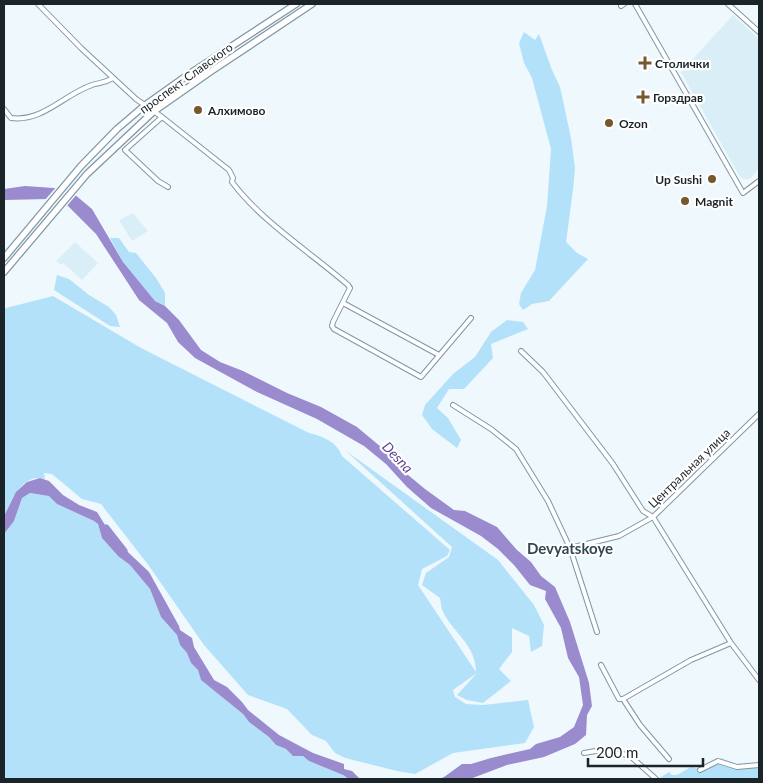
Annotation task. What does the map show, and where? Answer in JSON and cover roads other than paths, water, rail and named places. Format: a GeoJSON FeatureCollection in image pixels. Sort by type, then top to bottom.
{"type":"FeatureCollection","features":[{"type":"Feature","properties":{"kind":"main road","name":"проспект Славского"},"geometry":{"type":"LineString","coordinates":[[4,258],[81,166],[117,129],[144,106],[189,74],[296,4]]}},
{"type":"Feature","properties":{"kind":"main road","name":"проспект Славского"},"geometry":{"type":"LineString","coordinates":[[4,272],[87,174],[153,112],[312,4]]}},
{"type":"Feature","properties":{"kind":"street"},"geometry":{"type":"LineString","coordinates":[[38,4],[144,106],[162,117],[229,170],[233,178],[232,182],[239,192],[277,227],[348,285],[350,288],[333,322],[332,326],[334,329],[421,377],[471,318]]}},
{"type":"Feature","properties":{"kind":"street"},"geometry":{"type":"LineString","coordinates":[[635,4],[743,193],[759,181]]}},
{"type":"Feature","properties":{"kind":"street"},"geometry":{"type":"LineString","coordinates":[[728,4],[759,32]]}},
{"type":"Feature","properties":{"kind":"street"},"geometry":{"type":"LineString","coordinates":[[4,109],[11,118],[23,120],[45,111],[92,85],[104,84],[113,78]]}},
{"type":"Feature","properties":{"kind":"street"},"geometry":{"type":"LineString","coordinates":[[162,117],[125,150],[158,181],[168,187]]}},
{"type":"Feature","properties":{"kind":"street"},"geometry":{"type":"LineString","coordinates":[[343,303],[440,355]]}},
{"type":"Feature","properties":{"kind":"street"},"geometry":{"type":"LineString","coordinates":[[521,352],[543,372],[613,464],[642,511],[653,517],[731,643],[759,680]]}},
{"type":"Feature","properties":{"kind":"street"},"geometry":{"type":"LineString","coordinates":[[453,404],[491,429],[516,450],[548,501],[570,548],[597,632]]}},
{"type":"Feature","properties":{"kind":"street","name":"Центральная улица"},"geometry":{"type":"LineString","coordinates":[[570,548],[619,536],[653,517],[759,414]]}},
{"type":"Feature","properties":{"kind":"street"},"geometry":{"type":"LineString","coordinates":[[623,699],[692,660],[731,643]]}},
{"type":"Feature","properties":{"kind":"street"},"geometry":{"type":"LineString","coordinates":[[601,665],[619,699],[623,699],[640,725],[669,759]]}},
{"type":"Feature","properties":{"kind":"street"},"geometry":{"type":"LineString","coordinates":[[584,753],[596,751],[629,755],[656,779]]}},
{"type":"Feature","properties":{"kind":"street"},"geometry":{"type":"LineString","coordinates":[[700,770],[718,761],[737,767],[759,766]]}},
{"type":"Feature","properties":{"kind":"waterway","name":"Desna"},"geometry":{"type":"LineString","coordinates":[[106,528],[124,551]]}},
{"type":"Feature","properties":{"kind":"place","name":"Столички"},"geometry":{"type":"Point","coordinates":[645,63]}},
{"type":"Feature","properties":{"kind":"place","name":"Горздрав"},"geometry":{"type":"Point","coordinates":[643,97]}},
{"type":"Feature","properties":{"kind":"place","name":"Алхимово"},"geometry":{"type":"Point","coordinates":[198,110]}},
{"type":"Feature","properties":{"kind":"place","name":"Ozon"},"geometry":{"type":"Point","coordinates":[609,123]}},
{"type":"Feature","properties":{"kind":"place","name":"Up Sushi"},"geometry":{"type":"Point","coordinates":[712,179]}},
{"type":"Feature","properties":{"kind":"place","name":"Magnit"},"geometry":{"type":"Point","coordinates":[685,201]}},
{"type":"Feature","properties":{"kind":"district","name":"Devyatskoye"},"geometry":{"type":"Point","coordinates":[570,548]}}]}
